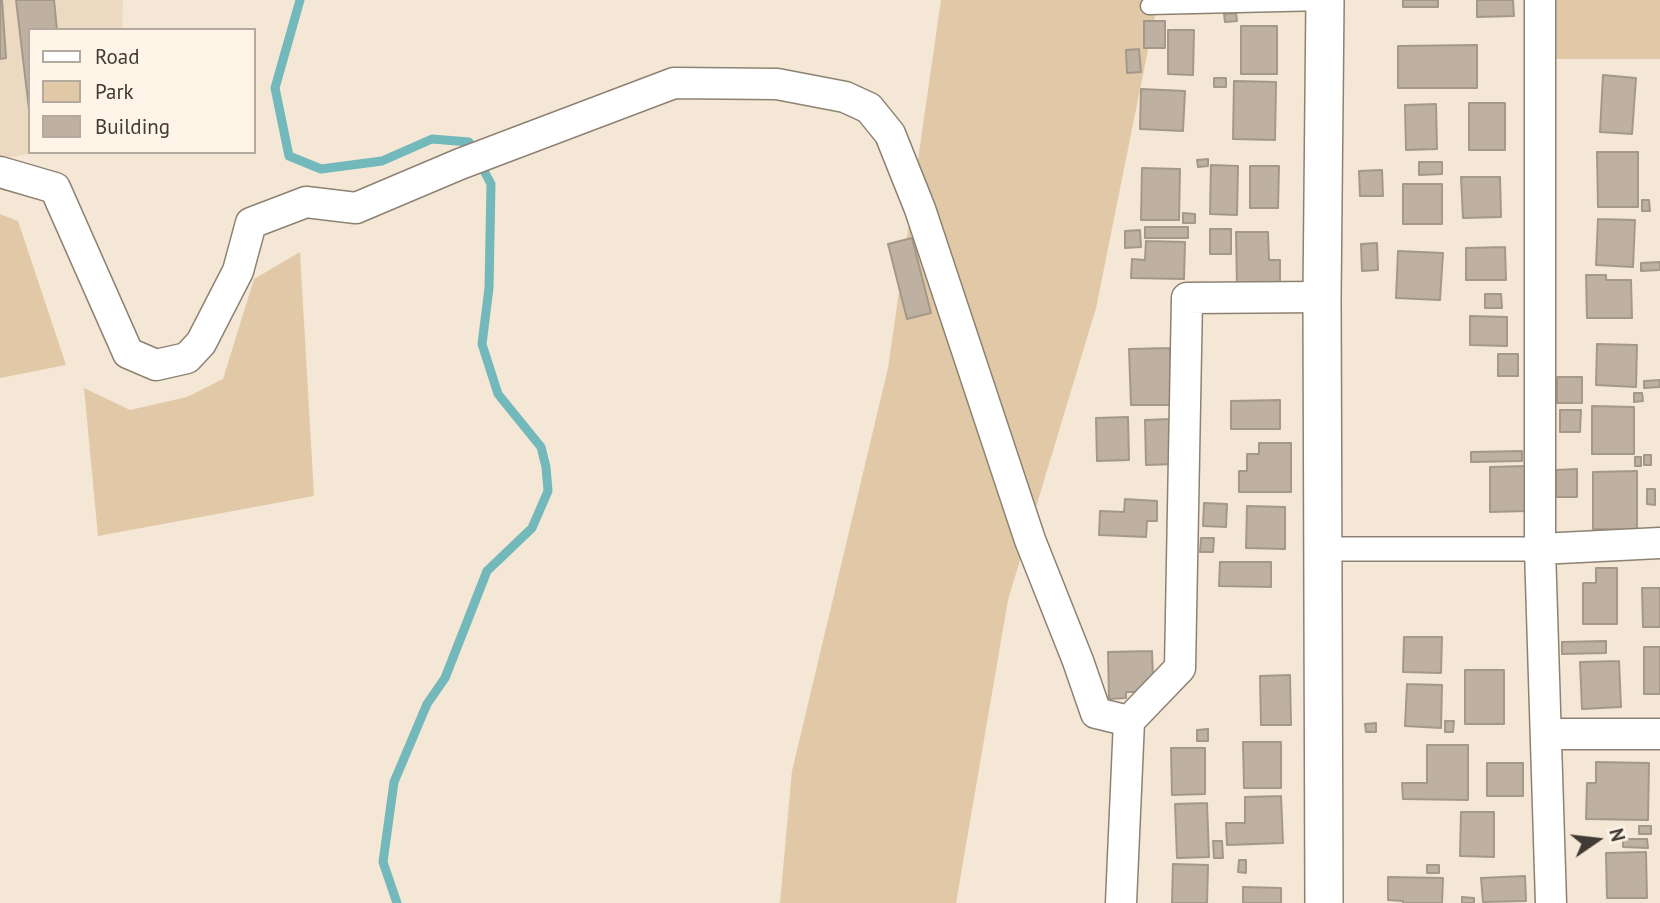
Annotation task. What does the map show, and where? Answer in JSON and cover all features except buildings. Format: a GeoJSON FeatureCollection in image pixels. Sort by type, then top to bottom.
{"type":"FeatureCollection","features":[{"type":"Feature","properties":{"kind":"street"},"geometry":{"type":"LineString","coordinates":[[1540,0],[1540,549],[1551,903]]}},
{"type":"Feature","properties":{"kind":"street"},"geometry":{"type":"LineString","coordinates":[[1324,903],[1325,549],[1322,297],[1325,1]]}},
{"type":"Feature","properties":{"kind":"street"},"geometry":{"type":"LineString","coordinates":[[0,173],[55,188],[128,353],[156,365],[187,358],[201,343],[239,271],[251,223],[306,202],[356,208],[460,164],[674,83],[777,84],[845,97],[869,108],[890,134],[920,209],[1030,540],[1096,713],[1129,721]]}},
{"type":"Feature","properties":{"kind":"street"},"geometry":{"type":"LineString","coordinates":[[1121,903],[1129,721],[1180,668],[1187,298],[1322,297]]}},
{"type":"Feature","properties":{"kind":"street"},"geometry":{"type":"LineString","coordinates":[[1325,549],[1540,549],[1660,543]]}},
{"type":"Feature","properties":{"kind":"street"},"geometry":{"type":"LineString","coordinates":[[1547,734],[1660,734]]}},
{"type":"Feature","properties":{"kind":"lane"},"geometry":{"type":"LineString","coordinates":[[1149,6],[1325,1]]}},
{"type":"Feature","properties":{"kind":"shaded area"},"geometry":{"type":"Polygon","coordinates":[[[0,0],[123,0],[122,28],[28,28],[29,154],[0,159],[0,0]]]}},
{"type":"Feature","properties":{"kind":"green space"},"geometry":{"type":"Polygon","coordinates":[[[941,0],[1158,0],[1096,308],[1008,600],[956,903],[780,903],[792,771],[888,368],[941,0]]]}},
{"type":"Feature","properties":{"kind":"green space"},"geometry":{"type":"Polygon","coordinates":[[[1555,0],[1660,0],[1660,59],[1555,59],[1555,0]]]}},
{"type":"Feature","properties":{"kind":"green space"},"geometry":{"type":"Polygon","coordinates":[[[0,214],[18,221],[66,365],[0,378],[0,214]]]}},
{"type":"Feature","properties":{"kind":"green space"},"geometry":{"type":"Polygon","coordinates":[[[300,252],[314,496],[98,536],[84,388],[130,410],[187,397],[223,379],[254,279],[300,252]]]}},
{"type":"Feature","properties":{"kind":"waterway"},"geometry":{"type":"LineString","coordinates":[[300,0],[275,88],[289,156],[321,169],[382,161],[432,139],[469,142],[491,184],[489,288],[482,344],[498,394],[541,447],[546,467],[548,491],[532,528],[487,571],[445,678],[427,704],[394,782],[383,862],[397,903]]}}]}
